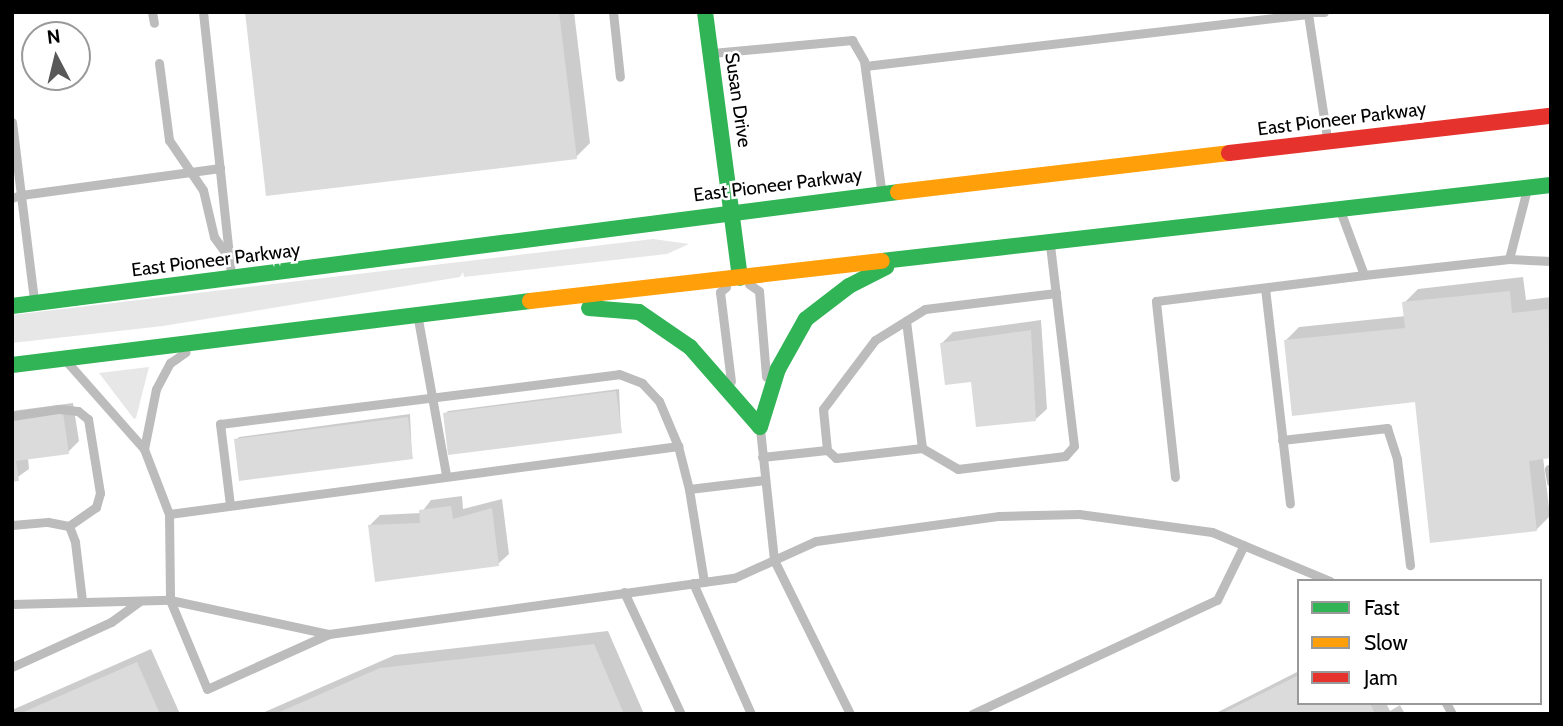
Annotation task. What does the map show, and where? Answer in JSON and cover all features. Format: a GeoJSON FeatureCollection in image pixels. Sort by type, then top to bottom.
{"type":"FeatureCollection","features":[{"type":"Feature","properties":{"kind":"main road","name":"Susan Drive"},"geometry":{"type":"LineString","coordinates":[[705,12],[740,278]]}},
{"type":"Feature","properties":{"kind":"main road","name":"East Pioneer Parkway"},"geometry":{"type":"LineString","coordinates":[[12,306],[232,280],[732,211],[1551,116]]}},
{"type":"Feature","properties":{"kind":"main road"},"geometry":{"type":"LineString","coordinates":[[12,365],[1050,240],[1551,185]]}},
{"type":"Feature","properties":{"kind":"main road"},"geometry":{"type":"LineString","coordinates":[[760,427],[778,369],[806,319],[849,286],[904,258]]}},
{"type":"Feature","properties":{"kind":"main road"},"geometry":{"type":"LineString","coordinates":[[513,303],[639,312],[690,347],[760,427]]}},
{"type":"Feature","properties":{"kind":"lane"},"geometry":{"type":"LineString","coordinates":[[152,12],[154,23]]}},
{"type":"Feature","properties":{"kind":"lane"},"geometry":{"type":"LineString","coordinates":[[203,12],[232,280]]}},
{"type":"Feature","properties":{"kind":"lane"},"geometry":{"type":"LineString","coordinates":[[613,12],[620,77]]}},
{"type":"Feature","properties":{"kind":"lane"},"geometry":{"type":"LineString","coordinates":[[864,66],[1324,12]]}},
{"type":"Feature","properties":{"kind":"lane"},"geometry":{"type":"LineString","coordinates":[[1308,13],[1328,142]]}},
{"type":"Feature","properties":{"kind":"lane"},"geometry":{"type":"LineString","coordinates":[[711,53],[852,40],[864,66],[881,194]]}},
{"type":"Feature","properties":{"kind":"lane"},"geometry":{"type":"LineString","coordinates":[[159,63],[169,140],[187,173],[203,191],[214,237],[229,257]]}},
{"type":"Feature","properties":{"kind":"lane"},"geometry":{"type":"LineString","coordinates":[[12,122],[17,196],[34,303]]}},
{"type":"Feature","properties":{"kind":"lane"},"geometry":{"type":"LineString","coordinates":[[17,196],[220,168]]}},
{"type":"Feature","properties":{"kind":"lane"},"geometry":{"type":"LineString","coordinates":[[1509,259],[1527,188]]}},
{"type":"Feature","properties":{"kind":"lane"},"geometry":{"type":"LineString","coordinates":[[1340,208],[1364,275]]}},
{"type":"Feature","properties":{"kind":"lane"},"geometry":{"type":"LineString","coordinates":[[1050,240],[1074,446],[1065,456],[958,469],[922,448],[836,458],[827,450],[823,409],[875,340],[925,309],[1056,293]]}},
{"type":"Feature","properties":{"kind":"lane"},"geometry":{"type":"LineString","coordinates":[[1175,477],[1156,301],[1509,259],[1551,261]]}},
{"type":"Feature","properties":{"kind":"lane"},"geometry":{"type":"LineString","coordinates":[[760,427],[732,386],[720,292],[740,278],[759,291],[766,385],[760,427],[774,560],[850,714]]}},
{"type":"Feature","properties":{"kind":"lane"},"geometry":{"type":"LineString","coordinates":[[1265,288],[1290,504]]}},
{"type":"Feature","properties":{"kind":"lane"},"geometry":{"type":"LineString","coordinates":[[418,314],[446,475]]}},
{"type":"Feature","properties":{"kind":"lane"},"geometry":{"type":"LineString","coordinates":[[906,321],[922,448]]}},
{"type":"Feature","properties":{"kind":"lane"},"geometry":{"type":"LineString","coordinates":[[144,449],[156,389],[170,363],[197,343]]}},
{"type":"Feature","properties":{"kind":"lane"},"geometry":{"type":"LineString","coordinates":[[64,359],[144,449],[169,514],[170,600],[207,689],[329,634],[734,578],[816,541],[999,516],[1066,514],[1212,532],[1325,579]]}},
{"type":"Feature","properties":{"kind":"lane"},"geometry":{"type":"LineString","coordinates":[[230,505],[220,424],[618,374],[642,383],[659,401],[678,446],[689,489],[704,582]]}},
{"type":"Feature","properties":{"kind":"lane"},"geometry":{"type":"LineString","coordinates":[[12,416],[59,409],[78,411],[88,419],[100,493],[96,507],[69,526],[48,522],[12,525]]}},
{"type":"Feature","properties":{"kind":"lane"},"geometry":{"type":"LineString","coordinates":[[1282,440],[1387,428],[1397,459],[1410,565]]}},
{"type":"Feature","properties":{"kind":"lane"},"geometry":{"type":"LineString","coordinates":[[169,514],[678,446]]}},
{"type":"Feature","properties":{"kind":"lane"},"geometry":{"type":"LineString","coordinates":[[762,457],[827,450]]}},
{"type":"Feature","properties":{"kind":"lane"},"geometry":{"type":"LineString","coordinates":[[1549,469],[1551,482]]}},
{"type":"Feature","properties":{"kind":"lane"},"geometry":{"type":"LineString","coordinates":[[689,489],[764,480]]}},
{"type":"Feature","properties":{"kind":"lane"},"geometry":{"type":"LineString","coordinates":[[69,526],[75,542],[82,601]]}},
{"type":"Feature","properties":{"kind":"lane"},"geometry":{"type":"LineString","coordinates":[[972,714],[1217,600],[1244,545]]}},
{"type":"Feature","properties":{"kind":"lane"},"geometry":{"type":"LineString","coordinates":[[693,583],[751,714]]}},
{"type":"Feature","properties":{"kind":"lane"},"geometry":{"type":"LineString","coordinates":[[624,592],[681,714]]}},
{"type":"Feature","properties":{"kind":"lane"},"geometry":{"type":"LineString","coordinates":[[12,604],[170,600],[329,634]]}},
{"type":"Feature","properties":{"kind":"lane"},"geometry":{"type":"LineString","coordinates":[[12,667],[111,622],[140,601]]}},
{"type":"Feature","properties":{"kind":"shaded area"},"geometry":{"type":"Polygon","coordinates":[[[653,239],[689,244],[667,254],[464,277],[463,272],[460,277],[163,326],[12,343],[12,315],[653,239]]]}},
{"type":"Feature","properties":{"kind":"shaded area"},"geometry":{"type":"Polygon","coordinates":[[[149,367],[136,418],[134,419],[99,373],[149,367]]]}},
{"type":"Feature","properties":{"kind":"building"},"geometry":{"type":"Polygon","coordinates":[[[245,12],[559,12],[577,159],[266,196],[245,12]]]}},
{"type":"Feature","properties":{"kind":"building"},"geometry":{"type":"Polygon","coordinates":[[[1510,291],[1512,313],[1548,309],[1551,458],[1529,461],[1537,531],[1430,543],[1415,402],[1292,416],[1284,340],[1405,328],[1402,302],[1510,291]]]}},
{"type":"Feature","properties":{"kind":"building"},"geometry":{"type":"Polygon","coordinates":[[[1031,330],[1036,421],[976,427],[971,382],[945,385],[940,343],[1031,330]]]}},
{"type":"Feature","properties":{"kind":"building"},"geometry":{"type":"Polygon","coordinates":[[[616,391],[622,433],[448,455],[443,413],[616,391]]]}},
{"type":"Feature","properties":{"kind":"building"},"geometry":{"type":"Polygon","coordinates":[[[63,413],[69,454],[16,461],[19,481],[12,482],[12,420],[63,413]]]}},
{"type":"Feature","properties":{"kind":"building"},"geometry":{"type":"Polygon","coordinates":[[[408,417],[413,459],[239,481],[234,439],[408,417]]]}},
{"type":"Feature","properties":{"kind":"building"},"geometry":{"type":"Polygon","coordinates":[[[451,506],[453,519],[492,508],[499,566],[375,582],[368,525],[420,523],[419,510],[451,506]]]}},
{"type":"Feature","properties":{"kind":"building"},"geometry":{"type":"Polygon","coordinates":[[[594,644],[624,714],[275,714],[380,668],[594,644]]]}},
{"type":"Feature","properties":{"kind":"building"},"geometry":{"type":"Polygon","coordinates":[[[137,662],[160,714],[19,714],[137,662]]]}},
{"type":"Feature","properties":{"kind":"building"},"geometry":{"type":"Polygon","coordinates":[[[1297,676],[1297,705],[1371,705],[1375,714],[1221,714],[1297,676]]]}},
{"type":"Feature","properties":{"kind":"traffic: fast"},"geometry":{"type":"LineString","coordinates":[[705,12],[740,278]]}},
{"type":"Feature","properties":{"kind":"traffic: fast"},"geometry":{"type":"LineString","coordinates":[[882,261],[1551,185]]}},
{"type":"Feature","properties":{"kind":"traffic: fast"},"geometry":{"type":"LineString","coordinates":[[12,306],[898,192]]}},
{"type":"Feature","properties":{"kind":"traffic: fast"},"geometry":{"type":"LineString","coordinates":[[589,308],[639,312],[690,347],[760,427],[778,369],[806,319],[849,286],[886,267]]}},
{"type":"Feature","properties":{"kind":"traffic: fast"},"geometry":{"type":"LineString","coordinates":[[12,365],[530,301]]}},
{"type":"Feature","properties":{"kind":"traffic: slow"},"geometry":{"type":"LineString","coordinates":[[898,192],[1229,153]]}},
{"type":"Feature","properties":{"kind":"traffic: slow"},"geometry":{"type":"LineString","coordinates":[[530,301],[882,261]]}},
{"type":"Feature","properties":{"kind":"traffic: jam"},"geometry":{"type":"LineString","coordinates":[[1229,153],[1551,116]]}}]}
